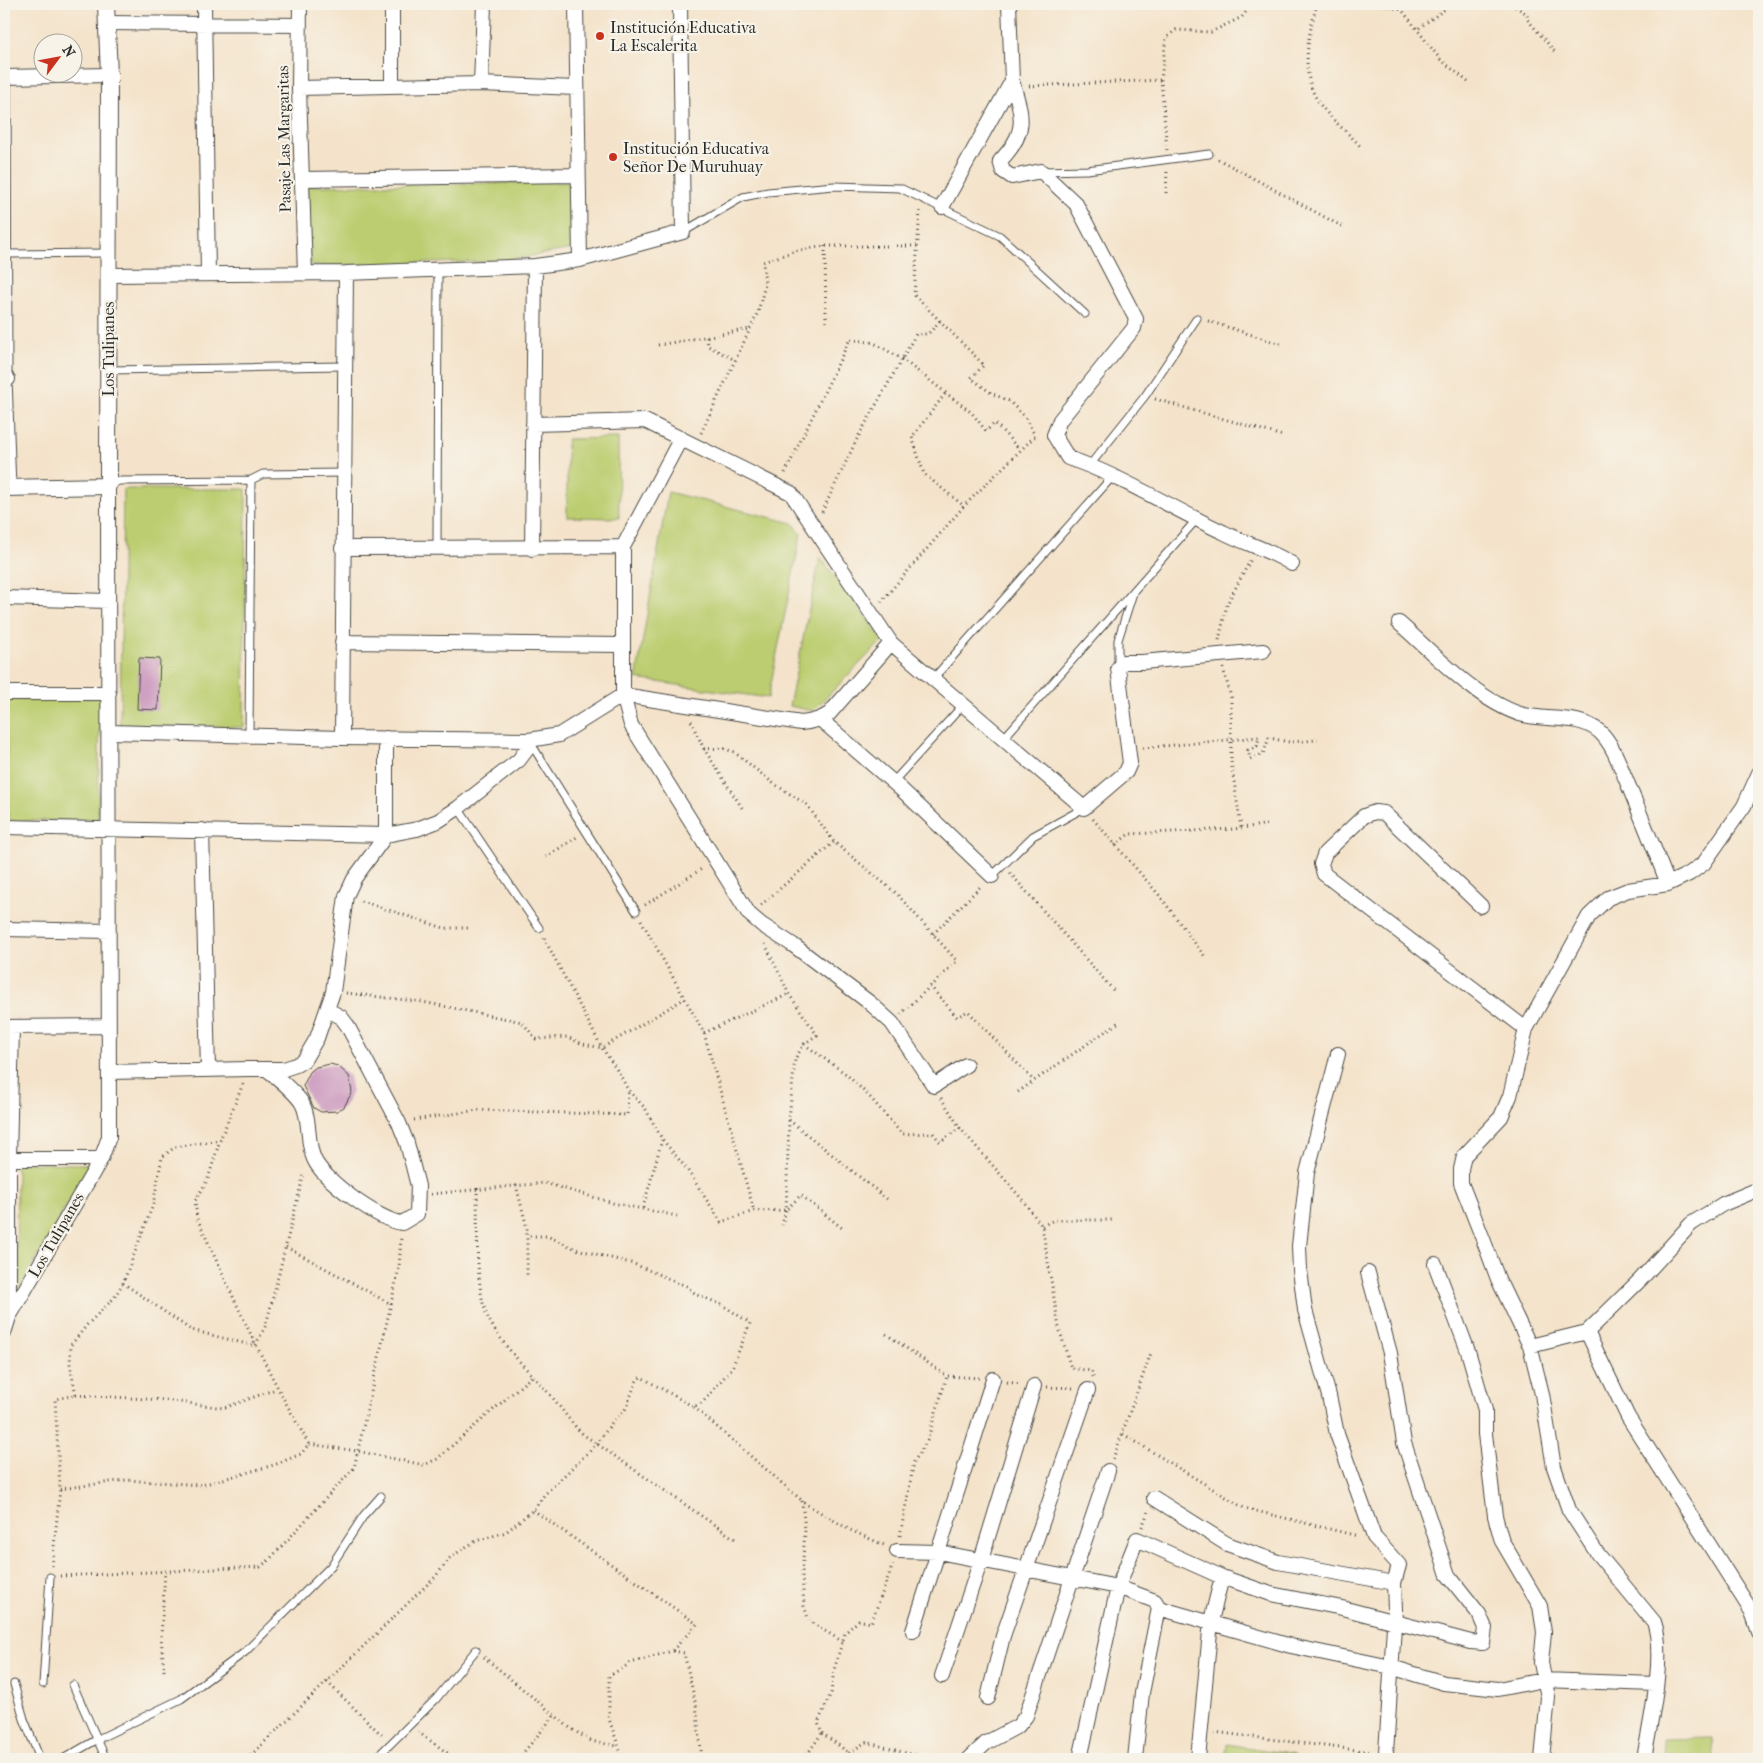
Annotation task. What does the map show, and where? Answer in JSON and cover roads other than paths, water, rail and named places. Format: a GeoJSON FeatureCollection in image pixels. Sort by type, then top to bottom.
{"type":"FeatureCollection","features":[{"type":"Feature","properties":{"kind":"street","name":"Los Tulipanes"},"geometry":{"type":"LineString","coordinates":[[4,1333],[6,1316],[101,1160],[109,1137],[109,76],[106,4]]}},
{"type":"Feature","properties":{"kind":"street"},"geometry":{"type":"LineString","coordinates":[[204,4],[208,274]]}},
{"type":"Feature","properties":{"kind":"street","name":"Pasaje Las Margaritas"},"geometry":{"type":"LineString","coordinates":[[300,4],[299,88],[305,274]]}},
{"type":"Feature","properties":{"kind":"street"},"geometry":{"type":"LineString","coordinates":[[392,4],[392,86]]}},
{"type":"Feature","properties":{"kind":"street"},"geometry":{"type":"LineString","coordinates":[[481,84],[484,4]]}},
{"type":"Feature","properties":{"kind":"street"},"geometry":{"type":"LineString","coordinates":[[576,4],[580,260]]}},
{"type":"Feature","properties":{"kind":"street"},"geometry":{"type":"LineString","coordinates":[[108,275],[346,274],[535,266],[580,260],[683,232],[680,4]]}},
{"type":"Feature","properties":{"kind":"street"},"geometry":{"type":"LineString","coordinates":[[1009,4],[1013,84],[1022,114],[1016,145],[1000,161],[1003,171],[1012,177],[1041,171],[1076,204],[1136,319],[1134,328],[1060,420],[1054,435],[1068,458],[1090,465],[1257,548],[1273,552],[1292,564]]}},
{"type":"Feature","properties":{"kind":"street"},"geometry":{"type":"LineString","coordinates":[[106,24],[300,25]]}},
{"type":"Feature","properties":{"kind":"street"},"geometry":{"type":"LineString","coordinates":[[6,77],[109,76]]}},
{"type":"Feature","properties":{"kind":"street"},"geometry":{"type":"LineString","coordinates":[[299,88],[481,84],[576,88]]}},
{"type":"Feature","properties":{"kind":"street"},"geometry":{"type":"LineString","coordinates":[[942,207],[1013,84]]}},
{"type":"Feature","properties":{"kind":"street"},"geometry":{"type":"LineString","coordinates":[[302,179],[578,175]]}},
{"type":"Feature","properties":{"kind":"street"},"geometry":{"type":"LineString","coordinates":[[532,548],[535,266]]}},
{"type":"Feature","properties":{"kind":"street"},"geometry":{"type":"LineString","coordinates":[[342,738],[342,548],[346,274]]}},
{"type":"Feature","properties":{"kind":"street"},"geometry":{"type":"LineString","coordinates":[[532,424],[645,421],[791,494],[891,643],[962,706],[1084,808],[1126,772],[1130,763],[1130,749],[1118,668],[1123,662],[1263,651]]}},
{"type":"Feature","properties":{"kind":"street"},"geometry":{"type":"LineString","coordinates":[[681,438],[624,547],[622,695],[630,725],[749,914],[870,1002],[892,1023],[934,1086],[966,1065]]}},
{"type":"Feature","properties":{"kind":"street"},"geometry":{"type":"LineString","coordinates":[[8,488],[108,486]]}},
{"type":"Feature","properties":{"kind":"street"},"geometry":{"type":"LineString","coordinates":[[342,548],[624,547]]}},
{"type":"Feature","properties":{"kind":"street"},"geometry":{"type":"LineString","coordinates":[[4,598],[108,600]]}},
{"type":"Feature","properties":{"kind":"street"},"geometry":{"type":"LineString","coordinates":[[1400,623],[1489,699],[1520,714],[1551,720],[1574,720],[1588,725],[1601,733],[1615,755],[1668,884]]}},
{"type":"Feature","properties":{"kind":"street"},"geometry":{"type":"LineString","coordinates":[[342,642],[622,645]]}},
{"type":"Feature","properties":{"kind":"street"},"geometry":{"type":"LineString","coordinates":[[109,732],[342,738],[529,740],[559,735],[622,695],[802,723],[821,720],[830,714],[891,643]]}},
{"type":"Feature","properties":{"kind":"street"},"geometry":{"type":"LineString","coordinates":[[4,693],[109,693]]}},
{"type":"Feature","properties":{"kind":"street"},"geometry":{"type":"LineString","coordinates":[[821,720],[893,782],[992,876]]}},
{"type":"Feature","properties":{"kind":"street"},"geometry":{"type":"LineString","coordinates":[[110,1072],[270,1070],[284,1069],[304,1060],[312,1048],[328,1010],[333,992],[346,896],[354,880],[386,835],[386,738]]}},
{"type":"Feature","properties":{"kind":"street"},"geometry":{"type":"LineString","coordinates":[[4,827],[386,835],[417,829],[438,820],[458,808],[519,760],[528,748],[529,740]]}},
{"type":"Feature","properties":{"kind":"street"},"geometry":{"type":"LineString","coordinates":[[1644,1759],[1655,1684],[1659,1635],[1654,1622],[1597,1553],[1569,1510],[1554,1467],[1542,1394],[1530,1346],[1498,1279],[1482,1239],[1461,1183],[1460,1169],[1464,1156],[1501,1117],[1510,1096],[1526,1029],[1589,916],[1608,898],[1628,890],[1668,884],[1690,874],[1704,863],[1744,806],[1759,773]]}},
{"type":"Feature","properties":{"kind":"street"},"geometry":{"type":"LineString","coordinates":[[1481,906],[1384,813],[1375,812],[1364,816],[1326,853],[1321,864],[1324,874],[1526,1029]]}},
{"type":"Feature","properties":{"kind":"street"},"geometry":{"type":"LineString","coordinates":[[202,830],[208,1070]]}},
{"type":"Feature","properties":{"kind":"street"},"geometry":{"type":"LineString","coordinates":[[4,929],[109,931]]}},
{"type":"Feature","properties":{"kind":"street"},"geometry":{"type":"LineString","coordinates":[[270,1070],[302,1103],[307,1116],[308,1136],[314,1160],[325,1176],[385,1219],[402,1224],[417,1214],[416,1171],[399,1123],[347,1025],[334,1012],[328,1010]]}},
{"type":"Feature","properties":{"kind":"street"},"geometry":{"type":"LineString","coordinates":[[6,1316],[9,1159],[8,1027],[110,1026]]}},
{"type":"Feature","properties":{"kind":"street"},"geometry":{"type":"LineString","coordinates":[[1338,1054],[1307,1174],[1299,1246],[1300,1270],[1305,1310],[1329,1396],[1337,1434],[1374,1536],[1399,1565],[1394,1583],[1386,1753]]}},
{"type":"Feature","properties":{"kind":"street"},"geometry":{"type":"LineString","coordinates":[[9,1159],[101,1160]]}},
{"type":"Feature","properties":{"kind":"street"},"geometry":{"type":"LineString","coordinates":[[1530,1346],[1587,1332],[1640,1280],[1691,1224],[1723,1204],[1759,1189]]}},
{"type":"Feature","properties":{"kind":"street"},"geometry":{"type":"LineString","coordinates":[[1435,1264],[1468,1351],[1485,1410],[1485,1434],[1495,1516],[1502,1541],[1540,1606],[1544,1632],[1543,1680],[1548,1697],[1542,1759]]}},
{"type":"Feature","properties":{"kind":"street"},"geometry":{"type":"LineString","coordinates":[[1080,1759],[1118,1587],[1137,1539],[1222,1577],[1271,1594],[1393,1621],[1471,1642],[1483,1643],[1485,1628],[1479,1614],[1448,1576],[1404,1443],[1390,1353],[1368,1273]]}},
{"type":"Feature","properties":{"kind":"street"},"geometry":{"type":"LineString","coordinates":[[1587,1332],[1628,1417],[1752,1612],[1759,1632]]}},
{"type":"Feature","properties":{"kind":"street"},"geometry":{"type":"LineString","coordinates":[[913,1631],[993,1380]]}},
{"type":"Feature","properties":{"kind":"street"},"geometry":{"type":"LineString","coordinates":[[942,1676],[981,1560],[1034,1386]]}},
{"type":"Feature","properties":{"kind":"street"},"geometry":{"type":"LineString","coordinates":[[988,1698],[1003,1636],[1088,1390]]}},
{"type":"Feature","properties":{"kind":"street"},"geometry":{"type":"LineString","coordinates":[[968,1759],[986,1743],[1018,1726],[1026,1716],[1108,1471]]}},
{"type":"Feature","properties":{"kind":"street"},"geometry":{"type":"LineString","coordinates":[[1154,1498],[1228,1544],[1278,1562],[1394,1583]]}},
{"type":"Feature","properties":{"kind":"street"},"geometry":{"type":"LineString","coordinates":[[897,1551],[938,1552],[981,1560],[1027,1571],[1118,1587],[1155,1601],[1159,1608],[1142,1693],[1135,1759]]}},
{"type":"Feature","properties":{"kind":"street"},"geometry":{"type":"LineString","coordinates":[[1198,1759],[1211,1621],[1222,1577]]}},
{"type":"Feature","properties":{"kind":"street"},"geometry":{"type":"LineString","coordinates":[[1159,1608],[1211,1621],[1291,1646],[1391,1666],[1444,1683],[1498,1689],[1543,1680],[1655,1684]]}},
{"type":"Feature","properties":{"kind":"lane"},"geometry":{"type":"LineString","coordinates":[[6,77],[9,254],[6,378],[8,488]]}},
{"type":"Feature","properties":{"kind":"lane"},"geometry":{"type":"LineString","coordinates":[[1041,171],[1086,170],[1208,154]]}},
{"type":"Feature","properties":{"kind":"lane"},"geometry":{"type":"LineString","coordinates":[[683,232],[743,197],[768,192],[834,186],[900,188],[1000,236],[1085,314]]}},
{"type":"Feature","properties":{"kind":"lane"},"geometry":{"type":"LineString","coordinates":[[9,254],[108,253]]}},
{"type":"Feature","properties":{"kind":"lane"},"geometry":{"type":"LineString","coordinates":[[437,548],[438,271]]}},
{"type":"Feature","properties":{"kind":"lane"},"geometry":{"type":"LineString","coordinates":[[1090,465],[1145,396],[1197,318]]}},
{"type":"Feature","properties":{"kind":"lane"},"geometry":{"type":"LineString","coordinates":[[108,370],[344,366]]}},
{"type":"Feature","properties":{"kind":"lane"},"geometry":{"type":"LineString","coordinates":[[108,486],[120,481],[251,480],[262,474],[344,473]]}},
{"type":"Feature","properties":{"kind":"lane"},"geometry":{"type":"LineString","coordinates":[[932,680],[1113,476]]}},
{"type":"Feature","properties":{"kind":"lane"},"geometry":{"type":"LineString","coordinates":[[249,736],[251,480]]}},
{"type":"Feature","properties":{"kind":"lane"},"geometry":{"type":"LineString","coordinates":[[1002,739],[1197,519]]}},
{"type":"Feature","properties":{"kind":"lane"},"geometry":{"type":"LineString","coordinates":[[1118,668],[1118,640],[1134,590]]}},
{"type":"Feature","properties":{"kind":"lane"},"geometry":{"type":"LineString","coordinates":[[893,782],[962,706]]}},
{"type":"Feature","properties":{"kind":"lane"},"geometry":{"type":"LineString","coordinates":[[529,740],[636,911]]}},
{"type":"Feature","properties":{"kind":"lane"},"geometry":{"type":"LineString","coordinates":[[458,808],[539,928]]}},
{"type":"Feature","properties":{"kind":"lane"},"geometry":{"type":"LineString","coordinates":[[992,876],[1033,836],[1084,808]]}},
{"type":"Feature","properties":{"kind":"lane"},"geometry":{"type":"LineString","coordinates":[[63,1759],[96,1740],[181,1699],[245,1652],[331,1566],[364,1515],[381,1496]]}},
{"type":"Feature","properties":{"kind":"lane"},"geometry":{"type":"LineString","coordinates":[[43,1684],[50,1577]]}},
{"type":"Feature","properties":{"kind":"lane"},"geometry":{"type":"LineString","coordinates":[[376,1759],[436,1699],[476,1650]]}},
{"type":"Feature","properties":{"kind":"lane"},"geometry":{"type":"LineString","coordinates":[[14,1684],[24,1719],[40,1759]]}},
{"type":"Feature","properties":{"kind":"lane"},"geometry":{"type":"LineString","coordinates":[[73,1685],[106,1759]]}},
{"type":"Feature","properties":{"kind":"place","name":"Institución Educativa La Escalerita"},"geometry":{"type":"Point","coordinates":[600,36]}},
{"type":"Feature","properties":{"kind":"place","name":"Institución Educativa Señor De Muruhuay"},"geometry":{"type":"Point","coordinates":[613,157]}}]}
